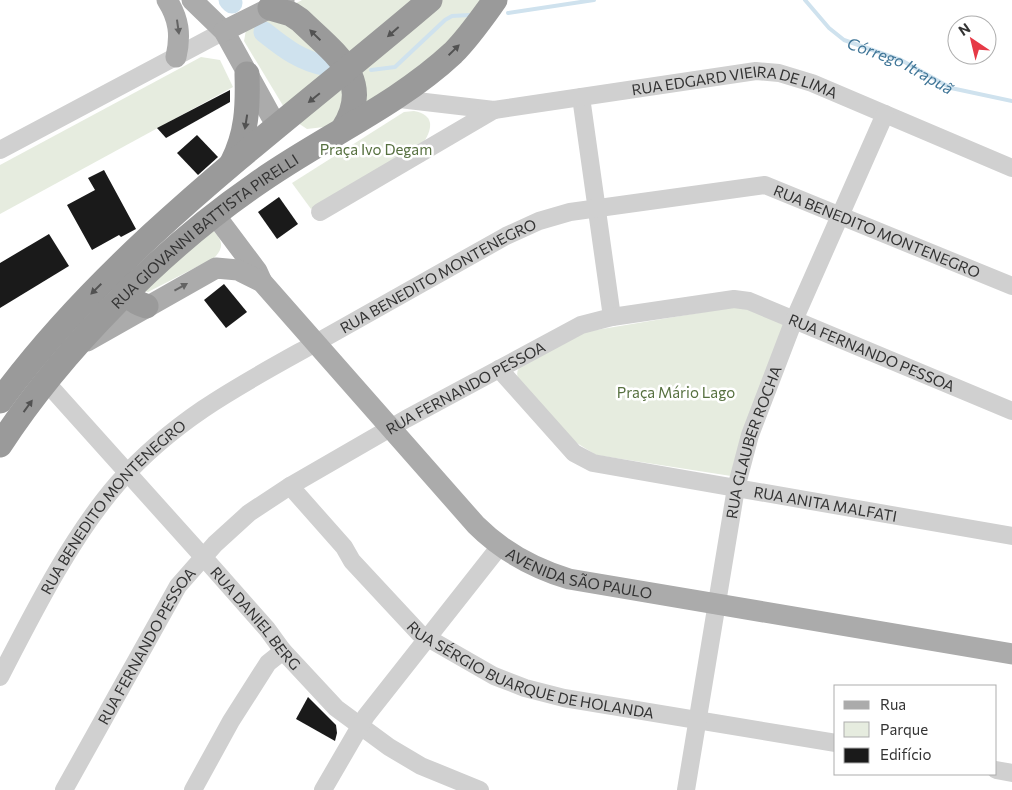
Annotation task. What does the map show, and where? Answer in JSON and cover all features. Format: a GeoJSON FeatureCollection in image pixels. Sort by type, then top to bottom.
{"type":"FeatureCollection","features":[{"type":"Feature","properties":{"kind":"highway","name":"RUA GIOVANNI BATTISTA PIRELLI"},"geometry":{"type":"LineString","coordinates":[[0,401],[56,330],[156,232],[229,168],[430,0]]}},
{"type":"Feature","properties":{"kind":"highway"},"geometry":{"type":"LineString","coordinates":[[278,4],[300,20],[348,70],[356,86],[356,104],[352,115],[343,129]]}},
{"type":"Feature","properties":{"kind":"highway","name":"RUA GIOVANNI BATTISTA PIRELLI"},"geometry":{"type":"LineString","coordinates":[[0,446],[46,382],[77,346],[136,300],[215,215],[254,185],[429,73],[465,40],[490,7]]}},
{"type":"Feature","properties":{"kind":"highway"},"geometry":{"type":"LineString","coordinates":[[229,168],[245,132],[248,115],[247,74]]}},
{"type":"Feature","properties":{"kind":"highway"},"geometry":{"type":"LineString","coordinates":[[280,126],[292,136],[317,145]]}},
{"type":"Feature","properties":{"kind":"highway"},"geometry":{"type":"LineString","coordinates":[[188,204],[204,207],[215,215]]}},
{"type":"Feature","properties":{"kind":"highway"},"geometry":{"type":"LineString","coordinates":[[136,300],[123,279],[127,272],[148,252],[156,232]]}},
{"type":"Feature","properties":{"kind":"main road"},"geometry":{"type":"LineString","coordinates":[[167,0],[174,11],[179,26],[180,41],[176,57]]}},
{"type":"Feature","properties":{"kind":"main road"},"geometry":{"type":"LineString","coordinates":[[192,0],[224,31],[247,74],[280,126]]}},
{"type":"Feature","properties":{"kind":"main road"},"geometry":{"type":"LineString","coordinates":[[224,31],[278,4]]}},
{"type":"Feature","properties":{"kind":"main road","name":"AVENIDA SÃO PAULO"},"geometry":{"type":"LineString","coordinates":[[215,215],[257,271],[262,282],[476,525],[500,546],[526,563],[569,579],[1012,654]]}},
{"type":"Feature","properties":{"kind":"main road"},"geometry":{"type":"LineString","coordinates":[[136,300],[216,268],[232,237]]}},
{"type":"Feature","properties":{"kind":"main road","name":"AVENIDA SÃO PAULO"},"geometry":{"type":"LineString","coordinates":[[216,268],[238,270],[262,282]]}},
{"type":"Feature","properties":{"kind":"street"},"geometry":{"type":"LineString","coordinates":[[0,150],[224,31]]}},
{"type":"Feature","properties":{"kind":"street","name":"RUA EDGARD VIEIRA DE LIMA"},"geometry":{"type":"LineString","coordinates":[[391,98],[494,110],[756,71],[779,72],[812,83],[1012,168]]}},
{"type":"Feature","properties":{"kind":"street"},"geometry":{"type":"LineString","coordinates":[[429,73],[431,91],[443,105]]}},
{"type":"Feature","properties":{"kind":"street"},"geometry":{"type":"LineString","coordinates":[[581,97],[612,317]]}},
{"type":"Feature","properties":{"kind":"street"},"geometry":{"type":"LineString","coordinates":[[320,212],[494,110]]}},
{"type":"Feature","properties":{"kind":"street","name":"RUA GLAUBER ROCHA"},"geometry":{"type":"LineString","coordinates":[[686,790],[736,488],[750,436],[794,320],[885,114]]}},
{"type":"Feature","properties":{"kind":"street","name":"RUA BENEDITO MONTENEGRO"},"geometry":{"type":"LineString","coordinates":[[0,677],[70,550],[121,467],[162,442],[205,406],[234,387],[522,228],[553,216],[596,208],[765,185],[1012,286]]}},
{"type":"Feature","properties":{"kind":"street","name":"RUA FERNANDO PESSOA"},"geometry":{"type":"LineString","coordinates":[[64,790],[178,586],[201,557],[249,513],[290,486],[390,428],[581,325],[612,317],[734,299],[750,301],[1012,412]]}},
{"type":"Feature","properties":{"kind":"street","name":"RUA ANITA MALFATI"},"geometry":{"type":"LineString","coordinates":[[499,369],[568,446],[583,459],[609,467],[1012,536]]}},
{"type":"Feature","properties":{"kind":"street","name":"RUA DANIEL BERG"},"geometry":{"type":"LineString","coordinates":[[46,382],[267,629],[282,651],[336,708],[421,766],[480,790]]}},
{"type":"Feature","properties":{"kind":"street","name":"RUA SÉRGIO BUARQUE DE HOLANDA"},"geometry":{"type":"LineString","coordinates":[[290,486],[344,547],[352,561],[404,619],[427,639],[494,676],[526,688],[564,698],[834,743]]}},
{"type":"Feature","properties":{"kind":"street"},"geometry":{"type":"LineString","coordinates":[[323,790],[360,726],[500,546]]}},
{"type":"Feature","properties":{"kind":"street"},"geometry":{"type":"LineString","coordinates":[[193,790],[231,721],[268,663],[282,651]]}},
{"type":"Feature","properties":{"kind":"street"},"geometry":{"type":"LineString","coordinates":[[997,770],[1012,773]]}},
{"type":"Feature","properties":{"kind":"green space"},"geometry":{"type":"Polygon","coordinates":[[[302,0],[488,0],[461,34],[341,125],[307,129],[292,119],[244,41],[246,30],[302,0]]]}},
{"type":"Feature","properties":{"kind":"green space"},"geometry":{"type":"Polygon","coordinates":[[[201,57],[220,60],[233,87],[0,214],[0,165],[201,57]]]}},
{"type":"Feature","properties":{"kind":"green space","name":"Praça Ivo Degam"},"geometry":{"type":"Polygon","coordinates":[[[414,111],[425,115],[430,122],[429,131],[424,142],[311,209],[292,183],[404,112],[414,111]]]}},
{"type":"Feature","properties":{"kind":"green space"},"geometry":{"type":"Polygon","coordinates":[[[212,229],[221,243],[220,250],[214,258],[148,292],[144,291],[212,229]]]}},
{"type":"Feature","properties":{"kind":"green space","name":"Praça Mário Lago"},"geometry":{"type":"Polygon","coordinates":[[[734,307],[747,309],[786,324],[731,476],[596,455],[572,440],[520,383],[517,373],[522,364],[584,332],[734,307]]]}},
{"type":"Feature","properties":{"kind":"building"},"geometry":{"type":"Polygon","coordinates":[[[230,90],[230,102],[166,138],[157,128],[230,90]]]}},
{"type":"Feature","properties":{"kind":"building"},"geometry":{"type":"Polygon","coordinates":[[[197,135],[218,157],[198,175],[177,153],[197,135]]]}},
{"type":"Feature","properties":{"kind":"building"},"geometry":{"type":"Polygon","coordinates":[[[104,170],[136,229],[121,237],[119,235],[92,250],[67,205],[95,190],[88,178],[104,170]]]}},
{"type":"Feature","properties":{"kind":"building"},"geometry":{"type":"Polygon","coordinates":[[[279,197],[298,224],[277,239],[258,212],[279,197]]]}},
{"type":"Feature","properties":{"kind":"building"},"geometry":{"type":"Polygon","coordinates":[[[49,234],[69,266],[0,308],[0,263],[49,234]]]}},
{"type":"Feature","properties":{"kind":"building"},"geometry":{"type":"Polygon","coordinates":[[[224,284],[247,312],[226,328],[204,300],[224,284]]]}},
{"type":"Feature","properties":{"kind":"building"},"geometry":{"type":"Polygon","coordinates":[[[308,697],[336,725],[335,741],[296,719],[308,697]]]}},
{"type":"Feature","properties":{"kind":"waterway","name":"Córrego Itrapuã"},"geometry":{"type":"LineString","coordinates":[[229,0],[232,3]]}},
{"type":"Feature","properties":{"kind":"waterway","name":"Córrego Itrapuã"},"geometry":{"type":"LineString","coordinates":[[508,13],[594,0]]}},
{"type":"Feature","properties":{"kind":"waterway","name":"Córrego Itrapuã"},"geometry":{"type":"LineString","coordinates":[[805,0],[829,28],[844,40],[901,60],[951,88],[1012,101]]}},
{"type":"Feature","properties":{"kind":"waterway","name":"Córrego Itrapuã"},"geometry":{"type":"LineString","coordinates":[[371,70],[395,67],[445,20],[452,16],[470,15]]}},
{"type":"Feature","properties":{"kind":"waterway","name":"Córrego Itrapuã"},"geometry":{"type":"LineString","coordinates":[[264,32],[286,49],[302,58],[328,66]]}}]}
